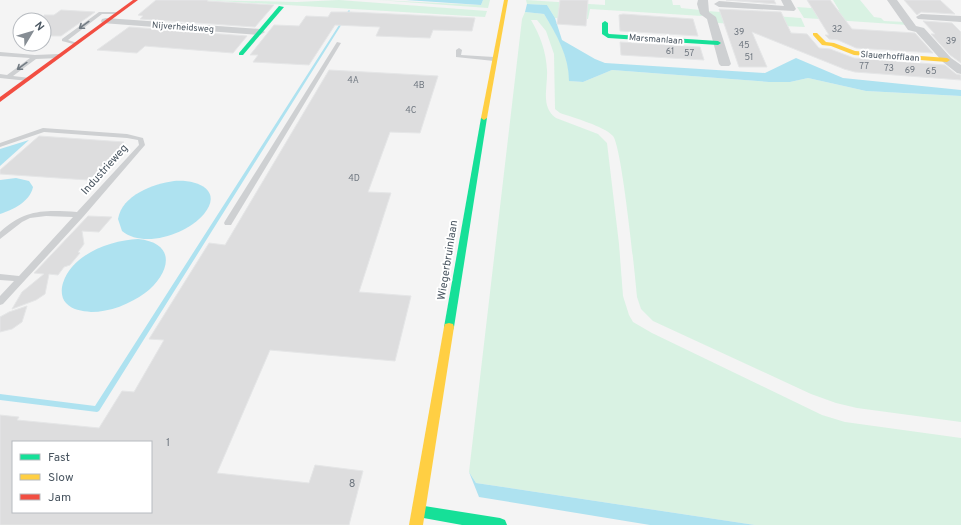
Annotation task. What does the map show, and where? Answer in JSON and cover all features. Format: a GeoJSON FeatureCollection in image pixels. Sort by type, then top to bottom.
{"type":"FeatureCollection","features":[{"type":"Feature","properties":{"kind":"street"},"geometry":{"type":"LineString","coordinates":[[0,100],[116,13],[136,0]]}},
{"type":"Feature","properties":{"kind":"street","name":"Wiegerbruinlaan"},"geometry":{"type":"LineString","coordinates":[[416,525],[494,59],[506,0]]}},
{"type":"Feature","properties":{"kind":"street"},"geometry":{"type":"LineString","coordinates":[[703,0],[705,5],[702,4],[705,14],[711,17],[725,64]]}},
{"type":"Feature","properties":{"kind":"street"},"geometry":{"type":"LineString","coordinates":[[719,4],[791,9],[786,0]]}},
{"type":"Feature","properties":{"kind":"street","name":"Slauerhofflaan"},"geometry":{"type":"LineString","coordinates":[[892,0],[906,18],[904,18],[910,26],[920,30],[947,60],[961,71]]}},
{"type":"Feature","properties":{"kind":"street"},"geometry":{"type":"LineString","coordinates":[[241,54],[282,8]]}},
{"type":"Feature","properties":{"kind":"street"},"geometry":{"type":"LineString","coordinates":[[921,17],[961,19]]}},
{"type":"Feature","properties":{"kind":"street","name":"Nijverheidsweg"},"geometry":{"type":"LineString","coordinates":[[106,21],[260,32]]}},
{"type":"Feature","properties":{"kind":"street","name":"Marsmanlaan"},"geometry":{"type":"LineString","coordinates":[[605,23],[605,34],[608,36],[718,43]]}},
{"type":"Feature","properties":{"kind":"street","name":"Slauerhofflaan"},"geometry":{"type":"LineString","coordinates":[[815,34],[824,44],[832,44],[854,53],[947,60]]}},
{"type":"Feature","properties":{"kind":"street"},"geometry":{"type":"LineString","coordinates":[[418,511],[500,525]]}},
{"type":"Feature","properties":{"kind":"lane"},"geometry":{"type":"LineString","coordinates":[[75,44],[64,40],[101,13],[116,13]]}},
{"type":"Feature","properties":{"kind":"lane"},"geometry":{"type":"LineString","coordinates":[[228,223],[339,43]]}},
{"type":"Feature","properties":{"kind":"lane"},"geometry":{"type":"LineString","coordinates":[[459,50],[458,56],[494,59]]}},
{"type":"Feature","properties":{"kind":"lane"},"geometry":{"type":"LineString","coordinates":[[0,54],[35,57],[59,56]]}},
{"type":"Feature","properties":{"kind":"lane"},"geometry":{"type":"LineString","coordinates":[[8,76],[35,57]]}},
{"type":"Feature","properties":{"kind":"lane"},"geometry":{"type":"LineString","coordinates":[[0,76],[28,79]]}},
{"type":"Feature","properties":{"kind":"lane","name":"Industrieweg"},"geometry":{"type":"LineString","coordinates":[[0,145],[43,130],[127,136],[141,139],[142,145],[0,302]]}},
{"type":"Feature","properties":{"kind":"lane"},"geometry":{"type":"LineString","coordinates":[[0,236],[12,224],[26,216],[47,213],[80,215]]}},
{"type":"Feature","properties":{"kind":"lane"},"geometry":{"type":"LineString","coordinates":[[0,277],[22,278]]}},
{"type":"Feature","properties":{"kind":"green space"},"geometry":{"type":"Polygon","coordinates":[[[202,0],[297,2],[339,0],[487,11],[485,17],[202,0]]]}},
{"type":"Feature","properties":{"kind":"green space"},"geometry":{"type":"Polygon","coordinates":[[[377,0],[481,5],[483,0],[490,0],[488,8],[377,0]]]}},
{"type":"Feature","properties":{"kind":"green space"},"geometry":{"type":"Polygon","coordinates":[[[526,0],[605,5],[605,0],[672,0],[673,5],[680,5],[681,8],[700,10],[702,16],[590,9],[588,19],[555,18],[547,5],[527,4],[526,0]]]}},
{"type":"Feature","properties":{"kind":"green space"},"geometry":{"type":"Polygon","coordinates":[[[833,0],[860,0],[874,17],[881,18],[884,21],[906,22],[908,25],[804,18],[797,7],[839,10],[833,0]]]}},
{"type":"Feature","properties":{"kind":"green space"},"geometry":{"type":"Polygon","coordinates":[[[707,11],[801,18],[805,27],[717,23],[707,11]]]}},
{"type":"Feature","properties":{"kind":"green space"},"geometry":{"type":"Polygon","coordinates":[[[525,12],[544,14],[562,46],[570,81],[583,82],[612,70],[769,82],[790,82],[808,78],[866,91],[961,96],[961,422],[857,408],[836,403],[811,394],[653,321],[641,309],[637,297],[631,239],[617,145],[613,136],[609,132],[560,113],[555,109],[554,54],[546,31],[537,20],[531,20],[540,37],[544,50],[547,70],[546,102],[551,113],[556,118],[598,134],[607,143],[619,244],[623,296],[629,315],[633,322],[652,333],[822,415],[845,422],[961,438],[961,525],[755,525],[476,483],[469,472],[522,19],[525,12]]]}},
{"type":"Feature","properties":{"kind":"water"},"geometry":{"type":"Polygon","coordinates":[[[406,0],[483,0],[481,5],[406,0]]]}},
{"type":"Feature","properties":{"kind":"water"},"geometry":{"type":"Polygon","coordinates":[[[527,4],[547,5],[555,18],[562,40],[605,63],[765,73],[796,58],[843,78],[961,90],[961,96],[866,91],[808,78],[790,82],[769,82],[612,70],[583,82],[569,81],[565,55],[553,30],[544,14],[525,12],[527,4]]]}},
{"type":"Feature","properties":{"kind":"water"},"geometry":{"type":"Polygon","coordinates":[[[29,140],[0,166],[0,149],[29,140]]]}},
{"type":"Feature","properties":{"kind":"water"},"geometry":{"type":"Polygon","coordinates":[[[16,178],[29,181],[33,187],[31,192],[20,205],[0,214],[0,180],[16,178]]]}},
{"type":"Feature","properties":{"kind":"water"},"geometry":{"type":"Polygon","coordinates":[[[174,181],[198,184],[209,192],[211,198],[204,214],[187,228],[165,237],[142,239],[131,236],[122,231],[118,219],[125,203],[132,197],[148,188],[174,181]]]}},
{"type":"Feature","properties":{"kind":"water"},"geometry":{"type":"Polygon","coordinates":[[[138,239],[151,242],[159,246],[164,253],[166,260],[160,277],[145,293],[120,307],[98,312],[77,310],[64,301],[62,296],[62,285],[68,273],[75,264],[94,250],[116,242],[138,239]]]}},
{"type":"Feature","properties":{"kind":"water"},"geometry":{"type":"Polygon","coordinates":[[[469,472],[476,483],[755,525],[650,525],[479,497],[469,472]]]}},
{"type":"Feature","properties":{"kind":"building"},"geometry":{"type":"Polygon","coordinates":[[[156,0],[208,0],[207,1],[274,5],[255,27],[140,19],[143,16],[138,15],[156,0]]]}},
{"type":"Feature","properties":{"kind":"building"},"geometry":{"type":"Polygon","coordinates":[[[560,0],[588,0],[586,26],[557,24],[560,0]]]}},
{"type":"Feature","properties":{"kind":"building"},"geometry":{"type":"Polygon","coordinates":[[[726,0],[774,0],[776,4],[726,0]]]}},
{"type":"Feature","properties":{"kind":"building"},"geometry":{"type":"Polygon","coordinates":[[[807,0],[830,0],[852,29],[915,33],[933,53],[856,48],[838,40],[829,39],[825,35],[829,35],[807,0]]]}},
{"type":"Feature","properties":{"kind":"building"},"geometry":{"type":"Polygon","coordinates":[[[904,0],[940,0],[955,14],[921,12],[917,15],[904,0]]]}},
{"type":"Feature","properties":{"kind":"building"},"geometry":{"type":"Polygon","coordinates":[[[719,9],[781,12],[791,33],[807,34],[819,48],[830,49],[854,58],[945,65],[956,74],[961,75],[961,80],[855,72],[752,32],[767,67],[739,67],[719,9]]]}},
{"type":"Feature","properties":{"kind":"building"},"geometry":{"type":"Polygon","coordinates":[[[61,10],[95,12],[61,36],[52,36],[52,15],[61,10]]]}},
{"type":"Feature","properties":{"kind":"building"},"geometry":{"type":"Polygon","coordinates":[[[331,12],[475,18],[472,31],[433,30],[430,38],[376,36],[380,27],[335,25],[309,65],[253,62],[258,55],[250,55],[274,25],[299,26],[306,16],[328,17],[331,12]]]}},
{"type":"Feature","properties":{"kind":"building"},"geometry":{"type":"Polygon","coordinates":[[[623,14],[693,19],[698,36],[620,31],[619,15],[623,14]]]}},
{"type":"Feature","properties":{"kind":"building"},"geometry":{"type":"Polygon","coordinates":[[[923,21],[952,23],[961,32],[961,63],[950,55],[931,34],[935,34],[923,21]]]}},
{"type":"Feature","properties":{"kind":"building"},"geometry":{"type":"Polygon","coordinates":[[[129,27],[247,36],[233,53],[145,46],[137,53],[97,50],[129,27]]]}},
{"type":"Feature","properties":{"kind":"building"},"geometry":{"type":"Polygon","coordinates":[[[620,42],[700,47],[704,60],[621,55],[620,42]]]}},
{"type":"Feature","properties":{"kind":"building"},"geometry":{"type":"Polygon","coordinates":[[[329,70],[438,76],[420,133],[390,132],[368,192],[391,193],[359,292],[411,296],[395,361],[270,350],[217,473],[309,483],[315,465],[363,471],[349,525],[0,525],[0,415],[19,417],[17,420],[99,428],[122,391],[134,392],[164,340],[149,339],[209,243],[225,245],[329,70]]]}},
{"type":"Feature","properties":{"kind":"building"},"geometry":{"type":"Polygon","coordinates":[[[39,136],[124,142],[122,144],[124,145],[93,177],[87,180],[0,174],[0,170],[39,136]]]}},
{"type":"Feature","properties":{"kind":"building"},"geometry":{"type":"Polygon","coordinates":[[[88,216],[112,217],[99,232],[82,231],[84,244],[78,252],[80,253],[70,265],[64,267],[58,275],[49,274],[45,294],[36,300],[12,309],[22,292],[44,274],[34,273],[88,216]]]}},
{"type":"Feature","properties":{"kind":"building"},"geometry":{"type":"Polygon","coordinates":[[[27,306],[22,322],[12,329],[0,332],[0,317],[9,312],[27,306]]]}},
{"type":"Feature","properties":{"kind":"waterway"},"geometry":{"type":"LineString","coordinates":[[0,397],[97,409],[349,11]]}},
{"type":"Feature","properties":{"kind":"traffic: fast"},"geometry":{"type":"LineString","coordinates":[[241,54],[281,7]]}},
{"type":"Feature","properties":{"kind":"traffic: fast"},"geometry":{"type":"LineString","coordinates":[[605,23],[605,34],[608,36],[718,43]]}},
{"type":"Feature","properties":{"kind":"traffic: fast"},"geometry":{"type":"LineString","coordinates":[[449,327],[484,118]]}},
{"type":"Feature","properties":{"kind":"traffic: fast"},"geometry":{"type":"LineString","coordinates":[[418,511],[500,525]]}},
{"type":"Feature","properties":{"kind":"traffic: slow"},"geometry":{"type":"LineString","coordinates":[[484,118],[506,0]]}},
{"type":"Feature","properties":{"kind":"traffic: slow"},"geometry":{"type":"LineString","coordinates":[[815,34],[824,44],[832,44],[854,53],[947,60]]}},
{"type":"Feature","properties":{"kind":"traffic: slow"},"geometry":{"type":"LineString","coordinates":[[416,525],[449,327]]}},
{"type":"Feature","properties":{"kind":"traffic: jam"},"geometry":{"type":"LineString","coordinates":[[0,100],[136,0]]}}]}
